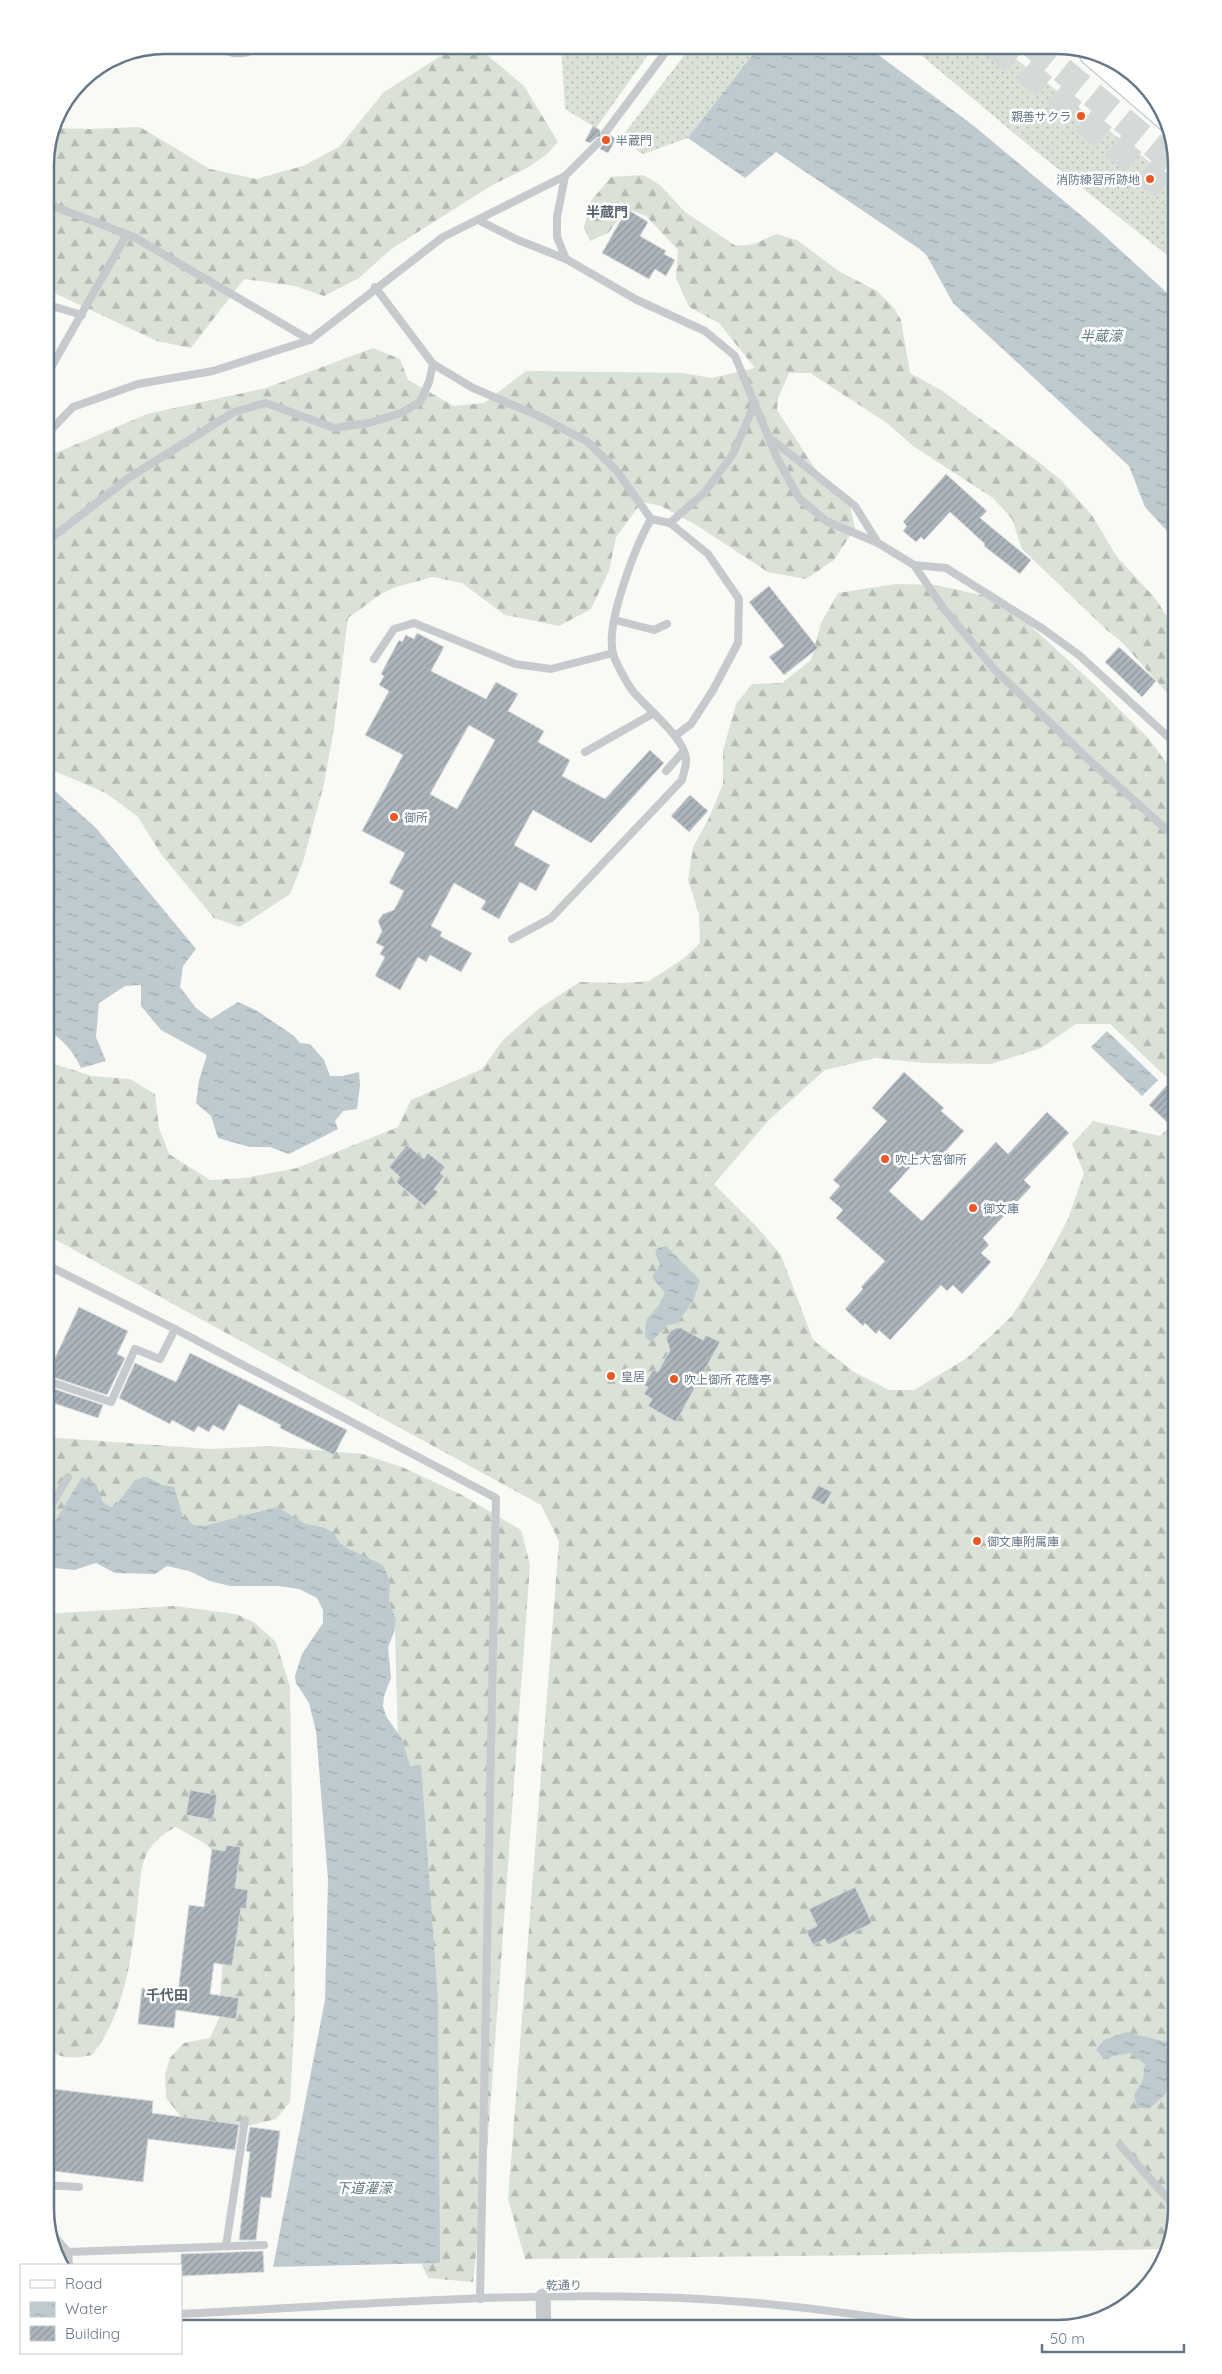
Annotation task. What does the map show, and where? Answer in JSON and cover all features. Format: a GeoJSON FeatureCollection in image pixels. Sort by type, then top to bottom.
{"type":"FeatureCollection","features":[{"type":"Feature","properties":{"kind":"main road"},"geometry":{"type":"LineString","coordinates":[[1098,62],[1153,109]]}},
{"type":"Feature","properties":{"kind":"street"},"geometry":{"type":"LineString","coordinates":[[543,2296],[544,2320]]}},
{"type":"Feature","properties":{"kind":"lane"},"geometry":{"type":"LineString","coordinates":[[605,132],[664,54]]}},
{"type":"Feature","properties":{"kind":"lane"},"geometry":{"type":"LineString","coordinates":[[54,426],[72,407],[138,384],[213,371],[310,340],[375,287],[442,237],[565,176],[599,142]]}},
{"type":"Feature","properties":{"kind":"lane"},"geometry":{"type":"LineString","coordinates":[[565,176],[557,217],[557,237],[566,259]]}},
{"type":"Feature","properties":{"kind":"lane"},"geometry":{"type":"LineString","coordinates":[[54,206],[127,234],[310,340]]}},
{"type":"Feature","properties":{"kind":"lane"},"geometry":{"type":"LineString","coordinates":[[478,220],[518,240],[566,259],[637,300],[705,332],[735,356],[777,458],[799,498],[826,521],[878,543],[914,565],[944,609],[995,670],[1168,831]]}},
{"type":"Feature","properties":{"kind":"lane"},"geometry":{"type":"LineString","coordinates":[[54,362],[127,234]]}},
{"type":"Feature","properties":{"kind":"lane"},"geometry":{"type":"LineString","coordinates":[[375,287],[433,364],[473,388],[541,417],[588,442],[617,471],[651,519],[670,523],[708,554],[739,599],[738,643],[713,690],[691,724],[675,736]]}},
{"type":"Feature","properties":{"kind":"lane"},"geometry":{"type":"LineString","coordinates":[[54,306],[82,314]]}},
{"type":"Feature","properties":{"kind":"lane"},"geometry":{"type":"LineString","coordinates":[[54,535],[130,477],[234,412],[266,403],[334,428],[369,423],[401,413],[420,402],[429,382],[433,364]]}},
{"type":"Feature","properties":{"kind":"lane"},"geometry":{"type":"LineString","coordinates":[[670,523],[705,492],[733,454],[755,403]]}},
{"type":"Feature","properties":{"kind":"lane"},"geometry":{"type":"LineString","coordinates":[[768,436],[855,506],[878,543]]}},
{"type":"Feature","properties":{"kind":"lane"},"geometry":{"type":"LineString","coordinates":[[512,939],[551,918],[682,780],[686,758],[675,736],[632,689],[613,653],[618,605],[640,538],[651,519]]}},
{"type":"Feature","properties":{"kind":"lane"},"geometry":{"type":"LineString","coordinates":[[914,565],[946,568],[1043,629],[1079,655],[1140,708],[1168,736]]}},
{"type":"Feature","properties":{"kind":"lane"},"geometry":{"type":"LineString","coordinates":[[615,620],[654,630],[667,624]]}},
{"type":"Feature","properties":{"kind":"lane"},"geometry":{"type":"LineString","coordinates":[[374,659],[394,629],[414,623],[515,664],[551,669],[613,653]]}},
{"type":"Feature","properties":{"kind":"lane"},"geometry":{"type":"LineString","coordinates":[[585,752],[654,713]]}},
{"type":"Feature","properties":{"kind":"lane"},"geometry":{"type":"LineString","coordinates":[[666,771],[683,752]]}},
{"type":"Feature","properties":{"kind":"lane"},"geometry":{"type":"LineString","coordinates":[[54,1268],[175,1329],[496,1498],[480,2299]]}},
{"type":"Feature","properties":{"kind":"lane"},"geometry":{"type":"LineString","coordinates":[[54,1383],[111,1402],[135,1350],[160,1359],[175,1329]]}},
{"type":"Feature","properties":{"kind":"lane"},"geometry":{"type":"LineString","coordinates":[[54,1501],[68,1477]]}},
{"type":"Feature","properties":{"kind":"lane"},"geometry":{"type":"LineString","coordinates":[[226,2246],[245,2120]]}},
{"type":"Feature","properties":{"kind":"lane"},"geometry":{"type":"LineString","coordinates":[[1120,2145],[1168,2199]]}},
{"type":"Feature","properties":{"kind":"lane"},"geometry":{"type":"LineString","coordinates":[[54,2186],[79,2187]]}},
{"type":"Feature","properties":{"kind":"lane"},"geometry":{"type":"LineString","coordinates":[[59,2242],[68,2252],[69,2264]]}},
{"type":"Feature","properties":{"kind":"lane"},"geometry":{"type":"LineString","coordinates":[[68,2252],[264,2245]]}},
{"type":"Feature","properties":{"kind":"lane","name":"乾通り"},"geometry":{"type":"LineString","coordinates":[[182,2314],[543,2296],[704,2299],[817,2310],[885,2320]]}},
{"type":"Feature","properties":{"kind":"green space"},"geometry":{"type":"Polygon","coordinates":[[[444,54],[487,55],[524,86],[558,142],[546,155],[527,168],[494,184],[391,249],[359,278],[324,296],[295,286],[244,279],[191,348],[157,341],[54,293],[54,158],[60,128],[140,127],[210,169],[256,179],[303,166],[339,147],[384,92],[444,54]]]}},
{"type":"Feature","properties":{"kind":"green space"},"geometry":{"type":"Polygon","coordinates":[[[562,54],[649,54],[596,128],[565,109],[562,54]]]}},
{"type":"Feature","properties":{"kind":"green space"},"geometry":{"type":"Polygon","coordinates":[[[685,54],[753,54],[688,138],[643,154],[620,139],[685,54]]]}},
{"type":"Feature","properties":{"kind":"green space"},"geometry":{"type":"Polygon","coordinates":[[[920,54],[1010,54],[1168,176],[1168,256],[1033,149],[920,54]]]}},
{"type":"Feature","properties":{"kind":"green space"},"geometry":{"type":"Polygon","coordinates":[[[643,175],[660,185],[685,212],[736,246],[754,244],[776,234],[797,240],[840,272],[877,291],[894,308],[901,320],[910,373],[941,390],[1060,479],[1091,514],[1117,557],[1155,598],[1168,619],[1168,694],[1121,641],[1108,631],[1022,549],[1012,519],[993,498],[913,446],[887,423],[810,373],[789,373],[778,398],[777,410],[823,481],[850,506],[855,528],[834,560],[806,579],[768,572],[696,525],[661,506],[642,502],[616,537],[609,571],[591,609],[559,626],[505,615],[462,583],[433,577],[396,587],[381,594],[348,618],[334,728],[324,784],[303,862],[290,894],[240,927],[214,918],[161,854],[138,817],[106,793],[54,771],[54,454],[147,414],[266,388],[373,348],[400,359],[408,380],[454,406],[484,403],[526,371],[683,373],[712,378],[755,368],[719,323],[689,307],[676,278],[678,250],[646,216],[627,209],[608,233],[590,241],[584,227],[591,201],[611,177],[643,175]]]}},
{"type":"Feature","properties":{"kind":"green space"},"geometry":{"type":"Polygon","coordinates":[[[896,584],[936,585],[985,596],[1022,618],[1095,685],[1149,739],[1168,765],[1168,1079],[1110,1024],[1076,1024],[1041,1048],[991,1064],[924,1063],[876,1058],[825,1070],[769,1120],[714,1184],[756,1226],[781,1255],[813,1340],[854,1372],[889,1390],[914,1390],[967,1358],[1011,1317],[1039,1273],[1068,1219],[1084,1173],[1072,1144],[1093,1121],[1160,1136],[1168,1128],[1167,2223],[1161,2249],[882,2255],[525,2259],[508,2199],[559,1541],[541,1505],[54,1239],[54,1064],[92,1076],[130,1079],[155,1094],[159,1128],[169,1154],[210,1180],[245,1178],[297,1168],[398,1127],[411,1100],[482,1069],[504,1039],[541,1007],[580,982],[625,983],[649,981],[683,959],[700,943],[699,914],[688,880],[693,847],[709,818],[723,784],[723,751],[736,704],[752,684],[782,683],[811,660],[821,623],[838,593],[896,584]],[[681,1328],[671,1331],[666,1338],[668,1347],[671,1348],[658,1372],[653,1370],[644,1385],[648,1387],[652,1399],[648,1406],[676,1422],[719,1342],[706,1335],[703,1340],[681,1328]],[[854,1887],[809,1909],[817,1926],[806,1932],[813,1945],[825,1939],[828,1945],[872,1923],[854,1887]]]}},
{"type":"Feature","properties":{"kind":"green space"},"geometry":{"type":"Polygon","coordinates":[[[54,1438],[210,1449],[269,1446],[362,1454],[402,1467],[462,1495],[521,1530],[530,1565],[486,2165],[473,2282],[428,2278],[417,2254],[400,1819],[395,1630],[382,1582],[54,1521],[54,1438]]]}},
{"type":"Feature","properties":{"kind":"green space"},"geometry":{"type":"Polygon","coordinates":[[[174,1606],[236,1614],[255,1623],[276,1642],[290,1687],[295,2010],[290,2102],[276,2119],[243,2127],[220,2129],[183,2119],[166,2098],[165,2075],[170,2058],[184,2043],[210,2038],[219,2018],[227,1892],[221,1861],[206,1844],[176,1827],[155,1842],[146,1855],[141,1876],[129,1968],[112,2023],[92,2055],[73,2057],[54,2053],[54,1613],[174,1606]]]}},
{"type":"Feature","properties":{"kind":"water"},"geometry":{"type":"Polygon","coordinates":[[[222,54],[253,54],[243,57],[222,54]]]}},
{"type":"Feature","properties":{"kind":"water","name":"半蔵濠"},"geometry":{"type":"Polygon","coordinates":[[[753,54],[877,54],[974,126],[1095,227],[1168,294],[1168,532],[1145,507],[1129,466],[953,303],[927,256],[921,250],[776,152],[745,178],[688,138],[753,54]]]}},
{"type":"Feature","properties":{"kind":"water"},"geometry":{"type":"Polygon","coordinates":[[[54,791],[96,828],[196,949],[183,966],[180,987],[196,1008],[211,1019],[238,1002],[256,1010],[294,1036],[300,1043],[310,1044],[324,1060],[330,1076],[342,1076],[359,1072],[360,1085],[357,1109],[343,1111],[335,1121],[338,1129],[289,1154],[270,1147],[250,1147],[218,1138],[211,1116],[196,1103],[199,1080],[207,1055],[161,1030],[141,1006],[141,985],[125,986],[99,1003],[96,1037],[106,1061],[81,1068],[70,1050],[55,1035],[54,791]]]}},
{"type":"Feature","properties":{"kind":"water"},"geometry":{"type":"Polygon","coordinates":[[[1107,1031],[1158,1080],[1142,1096],[1091,1047],[1107,1031]]]}},
{"type":"Feature","properties":{"kind":"water"},"geometry":{"type":"Polygon","coordinates":[[[666,1246],[700,1280],[694,1299],[678,1323],[668,1325],[651,1342],[645,1337],[646,1320],[659,1305],[665,1293],[652,1277],[660,1265],[655,1253],[658,1248],[666,1246]]]}},
{"type":"Feature","properties":{"kind":"water","name":"下道灌濠"},"geometry":{"type":"Polygon","coordinates":[[[82,1477],[96,1484],[103,1502],[110,1507],[116,1505],[135,1480],[147,1477],[162,1485],[174,1487],[183,1517],[194,1525],[204,1526],[277,1507],[305,1524],[322,1527],[334,1533],[339,1542],[347,1548],[383,1565],[390,1581],[389,1601],[396,1620],[388,1647],[391,1678],[384,1696],[383,1706],[386,1716],[402,1739],[410,1766],[421,1765],[438,2001],[440,2263],[273,2267],[325,2000],[328,1879],[316,1731],[309,1703],[296,1683],[295,1676],[302,1654],[323,1623],[323,1610],[317,1598],[299,1589],[278,1586],[230,1586],[210,1581],[189,1571],[167,1566],[155,1574],[115,1573],[96,1563],[74,1570],[54,1568],[54,1523],[82,1477]]]}},
{"type":"Feature","properties":{"kind":"water"},"geometry":{"type":"Polygon","coordinates":[[[1126,2032],[1168,2043],[1168,2085],[1166,2093],[1149,2109],[1137,2107],[1134,2095],[1143,2080],[1145,2064],[1130,2053],[1104,2058],[1096,2050],[1104,2040],[1126,2032]]]}},
{"type":"Feature","properties":{"kind":"building"},"geometry":{"type":"Polygon","coordinates":[[[593,126],[600,130],[601,137],[597,137],[590,143],[585,141],[593,126]]]}},
{"type":"Feature","properties":{"kind":"building"},"geometry":{"type":"Polygon","coordinates":[[[610,135],[616,139],[608,153],[600,149],[604,143],[603,138],[610,135]]]}},
{"type":"Feature","properties":{"kind":"building"},"geometry":{"type":"Polygon","coordinates":[[[627,209],[648,222],[640,236],[666,251],[664,254],[675,260],[666,276],[655,269],[649,279],[602,253],[627,209]]]}},
{"type":"Feature","properties":{"kind":"building"},"geometry":{"type":"Polygon","coordinates":[[[946,474],[987,511],[980,518],[1031,560],[1020,574],[984,546],[985,544],[950,512],[924,540],[921,537],[916,542],[903,531],[907,526],[903,522],[946,474]]]}},
{"type":"Feature","properties":{"kind":"building"},"geometry":{"type":"Polygon","coordinates":[[[769,586],[818,648],[784,675],[769,657],[784,646],[749,602],[769,586]]]}},
{"type":"Feature","properties":{"kind":"building","name":"御所"},"geometry":{"type":"Polygon","coordinates":[[[417,633],[444,647],[431,671],[486,699],[496,682],[518,694],[508,711],[544,731],[538,742],[570,760],[562,776],[605,799],[650,750],[664,763],[591,843],[533,810],[514,845],[550,865],[536,891],[520,882],[499,919],[481,909],[486,901],[454,883],[431,926],[442,932],[440,936],[472,953],[461,972],[430,955],[426,962],[418,957],[400,990],[375,976],[385,957],[380,954],[384,947],[376,943],[382,931],[378,921],[383,914],[394,910],[404,891],[389,883],[405,853],[362,831],[403,755],[365,735],[389,691],[379,685],[384,676],[381,674],[399,640],[402,642],[406,635],[414,639],[417,633]],[[469,725],[430,794],[457,809],[495,740],[469,725]]]}},
{"type":"Feature","properties":{"kind":"building"},"geometry":{"type":"Polygon","coordinates":[[[1119,647],[1156,681],[1142,697],[1105,662],[1119,647]]]}},
{"type":"Feature","properties":{"kind":"building"},"geometry":{"type":"Polygon","coordinates":[[[690,795],[708,811],[689,832],[671,816],[690,795]]]}},
{"type":"Feature","properties":{"kind":"building"},"geometry":{"type":"Polygon","coordinates":[[[904,1072],[944,1108],[941,1111],[964,1131],[934,1164],[922,1154],[889,1191],[922,1221],[996,1142],[1008,1154],[1047,1112],[1069,1133],[1024,1180],[1031,1187],[983,1238],[989,1245],[981,1253],[991,1262],[962,1294],[953,1285],[947,1291],[941,1285],[890,1340],[879,1330],[876,1334],[865,1323],[863,1326],[845,1309],[863,1289],[861,1287],[885,1261],[836,1218],[843,1210],[829,1198],[840,1186],[833,1180],[887,1121],[872,1108],[904,1072]]]}},
{"type":"Feature","properties":{"kind":"building"},"geometry":{"type":"Polygon","coordinates":[[[1168,1084],[1168,1123],[1149,1105],[1168,1084]]]}},
{"type":"Feature","properties":{"kind":"building"},"geometry":{"type":"Polygon","coordinates":[[[407,1145],[424,1159],[428,1153],[445,1167],[440,1173],[444,1176],[434,1189],[438,1192],[425,1206],[396,1182],[400,1177],[389,1167],[407,1145]]]}},
{"type":"Feature","properties":{"kind":"building"},"geometry":{"type":"Polygon","coordinates":[[[79,1307],[128,1331],[117,1354],[125,1358],[107,1395],[54,1377],[54,1360],[79,1307]]]}},
{"type":"Feature","properties":{"kind":"building","name":"吹上御所 花蔭亭"},"geometry":{"type":"Polygon","coordinates":[[[676,1328],[681,1328],[703,1340],[706,1335],[720,1342],[676,1422],[648,1406],[652,1399],[644,1394],[648,1387],[644,1385],[653,1370],[658,1372],[670,1350],[666,1338],[676,1328]]]}},
{"type":"Feature","properties":{"kind":"building"},"geometry":{"type":"Polygon","coordinates":[[[190,1353],[347,1430],[334,1455],[280,1428],[281,1425],[239,1404],[224,1431],[213,1425],[209,1432],[198,1426],[194,1432],[172,1420],[170,1424],[119,1398],[135,1363],[176,1382],[190,1353]]]}},
{"type":"Feature","properties":{"kind":"building"},"geometry":{"type":"Polygon","coordinates":[[[54,1389],[103,1405],[98,1418],[54,1403],[54,1389]]]}},
{"type":"Feature","properties":{"kind":"building"},"geometry":{"type":"Polygon","coordinates":[[[818,1485],[832,1492],[824,1505],[811,1498],[818,1485]]]}},
{"type":"Feature","properties":{"kind":"building"},"geometry":{"type":"Polygon","coordinates":[[[190,1790],[217,1795],[213,1820],[186,1815],[190,1790]]]}},
{"type":"Feature","properties":{"kind":"building"},"geometry":{"type":"Polygon","coordinates":[[[226,1845],[241,1847],[235,1888],[248,1890],[246,1909],[241,1908],[232,1966],[214,1963],[210,1994],[239,1998],[236,2019],[176,2010],[174,2028],[138,2024],[142,1988],[178,1992],[189,1905],[204,1907],[212,1849],[225,1851],[226,1845]]]}},
{"type":"Feature","properties":{"kind":"building"},"geometry":{"type":"Polygon","coordinates":[[[855,1887],[872,1923],[828,1945],[825,1939],[813,1945],[806,1931],[817,1926],[809,1909],[855,1887]]]}},
{"type":"Feature","properties":{"kind":"building"},"geometry":{"type":"Polygon","coordinates":[[[54,2089],[153,2101],[152,2113],[239,2125],[235,2150],[148,2139],[143,2182],[54,2171],[54,2089]]]}},
{"type":"Feature","properties":{"kind":"building"},"geometry":{"type":"Polygon","coordinates":[[[250,2127],[280,2131],[271,2198],[261,2197],[256,2240],[239,2240],[250,2152],[246,2151],[250,2127]]]}},
{"type":"Feature","properties":{"kind":"building"},"geometry":{"type":"Polygon","coordinates":[[[263,2251],[264,2272],[182,2276],[181,2254],[263,2251]]]}},
{"type":"Feature","properties":{"kind":"tunnel"},"geometry":{"type":"LineString","coordinates":[[1005,54],[1168,191]]}},
{"type":"Feature","properties":{"kind":"tunnel"},"geometry":{"type":"LineString","coordinates":[[1043,54],[1168,157]]}},
{"type":"Feature","properties":{"kind":"place","name":"親善サクラ"},"geometry":{"type":"Point","coordinates":[1081,116]}},
{"type":"Feature","properties":{"kind":"place","name":"半蔵門"},"geometry":{"type":"Point","coordinates":[606,140]}},
{"type":"Feature","properties":{"kind":"place","name":"消防練習所跡地"},"geometry":{"type":"Point","coordinates":[1150,179]}},
{"type":"Feature","properties":{"kind":"place","name":"御所"},"geometry":{"type":"Point","coordinates":[394,817]}},
{"type":"Feature","properties":{"kind":"place","name":"吹上大宮御所"},"geometry":{"type":"Point","coordinates":[885,1159]}},
{"type":"Feature","properties":{"kind":"place","name":"御文庫"},"geometry":{"type":"Point","coordinates":[973,1208]}},
{"type":"Feature","properties":{"kind":"place","name":"皇居"},"geometry":{"type":"Point","coordinates":[611,1376]}},
{"type":"Feature","properties":{"kind":"place","name":"吹上御所 花蔭亭"},"geometry":{"type":"Point","coordinates":[674,1379]}},
{"type":"Feature","properties":{"kind":"place","name":"御文庫附属庫"},"geometry":{"type":"Point","coordinates":[977,1541]}},
{"type":"Feature","properties":{"kind":"district","name":"半蔵門"},"geometry":{"type":"Point","coordinates":[607,212]}},
{"type":"Feature","properties":{"kind":"district","name":"千代田"},"geometry":{"type":"Point","coordinates":[167,1995]}}]}
